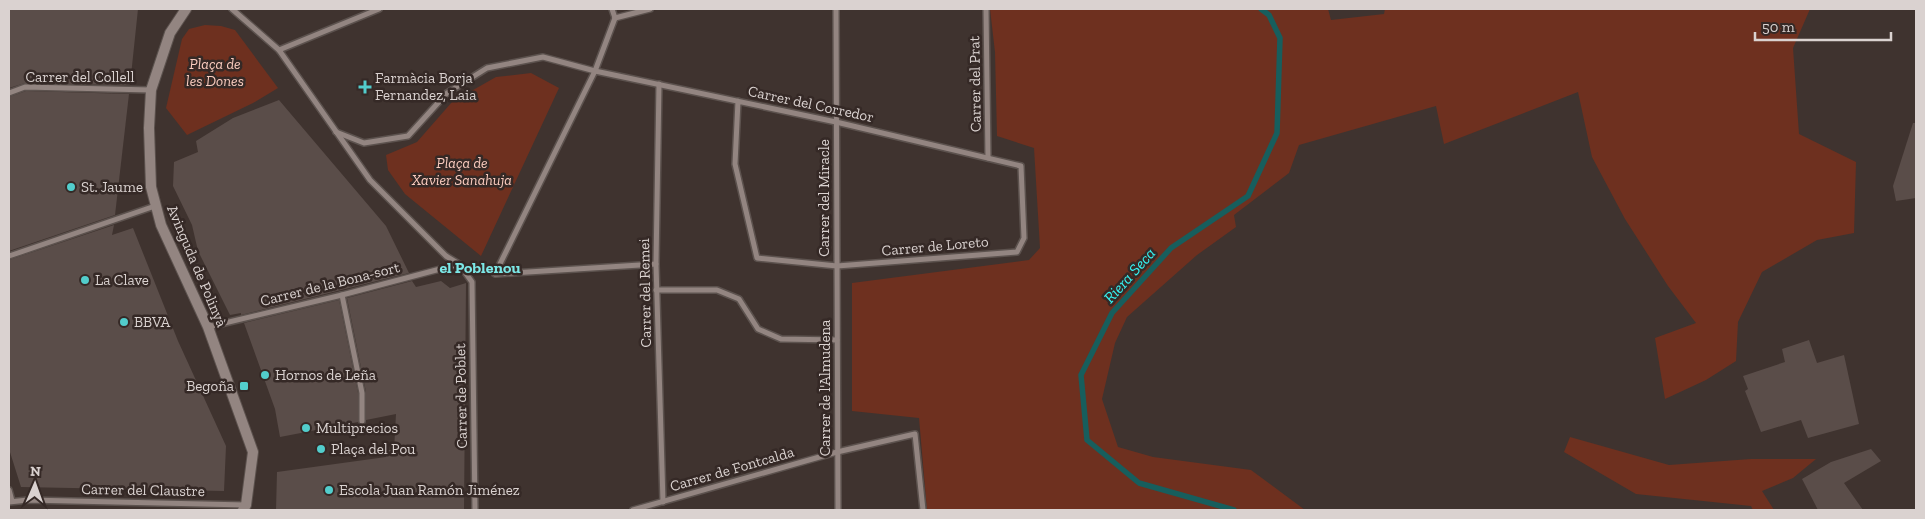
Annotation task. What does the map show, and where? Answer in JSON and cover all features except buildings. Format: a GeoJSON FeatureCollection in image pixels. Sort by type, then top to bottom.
{"type":"FeatureCollection","features":[{"type":"Feature","properties":{"kind":"street","name":"Avinguda de Polinyà"},"geometry":{"type":"LineString","coordinates":[[186,9],[170,33],[151,90],[151,187],[161,225],[208,327],[253,452],[245,508]]}},
{"type":"Feature","properties":{"kind":"street"},"geometry":{"type":"LineString","coordinates":[[232,9],[278,50],[370,180],[446,256],[458,264]]}},
{"type":"Feature","properties":{"kind":"street"},"geometry":{"type":"LineString","coordinates":[[278,50],[379,9]]}},
{"type":"Feature","properties":{"kind":"street"},"geometry":{"type":"LineString","coordinates":[[612,9],[616,18],[595,71],[495,274],[656,264]]}},
{"type":"Feature","properties":{"kind":"street"},"geometry":{"type":"LineString","coordinates":[[616,18],[650,9]]}},
{"type":"Feature","properties":{"kind":"street","name":"Carrer del Miracle"},"geometry":{"type":"LineString","coordinates":[[836,9],[837,266]]}},
{"type":"Feature","properties":{"kind":"street","name":"Carrer del Prat"},"geometry":{"type":"LineString","coordinates":[[986,9],[988,158]]}},
{"type":"Feature","properties":{"kind":"street"},"geometry":{"type":"LineString","coordinates":[[336,132],[364,143],[408,136],[447,94],[487,68],[543,57],[595,71]]}},
{"type":"Feature","properties":{"kind":"street","name":"Carrer del Corredor"},"geometry":{"type":"LineString","coordinates":[[595,71],[836,122],[1020,166]]}},
{"type":"Feature","properties":{"kind":"street","name":"Carrer del Remei"},"geometry":{"type":"LineString","coordinates":[[659,84],[656,290],[663,502]]}},
{"type":"Feature","properties":{"kind":"street","name":"Carrer del Collell"},"geometry":{"type":"LineString","coordinates":[[9,92],[25,87],[151,90]]}},
{"type":"Feature","properties":{"kind":"street","name":"Carrer de Loreto"},"geometry":{"type":"LineString","coordinates":[[738,101],[735,164],[757,258],[837,266],[1017,252],[1024,238],[1020,166]]}},
{"type":"Feature","properties":{"kind":"street"},"geometry":{"type":"LineString","coordinates":[[9,256],[155,206]]}},
{"type":"Feature","properties":{"kind":"street","name":"Carrer de Poblet"},"geometry":{"type":"LineString","coordinates":[[458,264],[472,282],[475,510]]}},
{"type":"Feature","properties":{"kind":"street","name":"Carrer de la Bona-sort"},"geometry":{"type":"LineString","coordinates":[[208,327],[342,295],[458,264]]}},
{"type":"Feature","properties":{"kind":"street","name":"Carrer de l'Almudena"},"geometry":{"type":"LineString","coordinates":[[837,266],[838,510]]}},
{"type":"Feature","properties":{"kind":"street"},"geometry":{"type":"LineString","coordinates":[[656,290],[717,290],[739,299],[758,329],[781,339],[837,340]]}},
{"type":"Feature","properties":{"kind":"street"},"geometry":{"type":"LineString","coordinates":[[342,295],[362,393],[362,421]]}},
{"type":"Feature","properties":{"kind":"street","name":"Carrer de Fontcalda"},"geometry":{"type":"LineString","coordinates":[[633,510],[837,452],[915,434],[923,510]]}},
{"type":"Feature","properties":{"kind":"street"},"geometry":{"type":"LineString","coordinates":[[9,490],[10,501]]}},
{"type":"Feature","properties":{"kind":"street","name":"Carrer del Claustre"},"geometry":{"type":"LineString","coordinates":[[10,501],[28,500],[245,508]]}},
{"type":"Feature","properties":{"kind":"green space"},"geometry":{"type":"Polygon","coordinates":[[[990,9],[1328,9],[1331,20],[1384,14],[1385,9],[1810,9],[1793,48],[1799,134],[1856,162],[1854,233],[1817,240],[1762,272],[1738,322],[1736,361],[1706,380],[1665,399],[1655,338],[1696,323],[1668,286],[1625,219],[1592,157],[1578,92],[1444,144],[1436,106],[1299,145],[1289,173],[1234,215],[1236,227],[1197,255],[1127,317],[1115,343],[1102,399],[1118,447],[1153,457],[1251,470],[1305,510],[927,510],[919,418],[852,411],[852,283],[1029,260],[1040,248],[1034,148],[997,136],[995,52],[990,9]]]}},
{"type":"Feature","properties":{"kind":"green space","name":"Plaça de les Dones"},"geometry":{"type":"Polygon","coordinates":[[[205,25],[221,26],[235,30],[278,88],[253,103],[187,135],[166,108],[182,39],[189,29],[205,25]]]}},
{"type":"Feature","properties":{"kind":"green space","name":"Plaça de Xavier Sanahuja"},"geometry":{"type":"Polygon","coordinates":[[[531,73],[559,88],[481,256],[405,194],[388,170],[386,155],[417,142],[452,102],[496,77],[531,73]]]}},
{"type":"Feature","properties":{"kind":"green space"},"geometry":{"type":"Polygon","coordinates":[[[1570,437],[1669,465],[1751,459],[1816,459],[1793,478],[1762,491],[1774,510],[1753,510],[1751,506],[1636,494],[1564,452],[1570,437]]]}},
{"type":"Feature","properties":{"kind":"waterway","name":"Riera Seca"},"geometry":{"type":"LineString","coordinates":[[1234,510],[1139,483],[1087,440],[1081,375],[1112,313],[1171,248],[1248,196],[1277,133],[1280,38],[1269,15],[1261,9]]}},
{"type":"Feature","properties":{"kind":"place","name":"Farmàcia Borja Fernandez, Laia"},"geometry":{"type":"Point","coordinates":[365,87]}},
{"type":"Feature","properties":{"kind":"place","name":"St. Jaume"},"geometry":{"type":"Point","coordinates":[71,187]}},
{"type":"Feature","properties":{"kind":"place","name":"La Clave"},"geometry":{"type":"Point","coordinates":[85,280]}},
{"type":"Feature","properties":{"kind":"place","name":"BBVA"},"geometry":{"type":"Point","coordinates":[124,322]}},
{"type":"Feature","properties":{"kind":"place","name":"Hornos de Leña"},"geometry":{"type":"Point","coordinates":[265,375]}},
{"type":"Feature","properties":{"kind":"place","name":"Begoña"},"geometry":{"type":"Point","coordinates":[244,386]}},
{"type":"Feature","properties":{"kind":"place","name":"Multiprecios"},"geometry":{"type":"Point","coordinates":[306,428]}},
{"type":"Feature","properties":{"kind":"place","name":"Plaça del Pou"},"geometry":{"type":"Point","coordinates":[321,449]}},
{"type":"Feature","properties":{"kind":"place","name":"Escola Juan Ramón Jiménez"},"geometry":{"type":"Point","coordinates":[329,490]}},
{"type":"Feature","properties":{"kind":"district","name":"el Poblenou"},"geometry":{"type":"Point","coordinates":[480,267]}}]}
